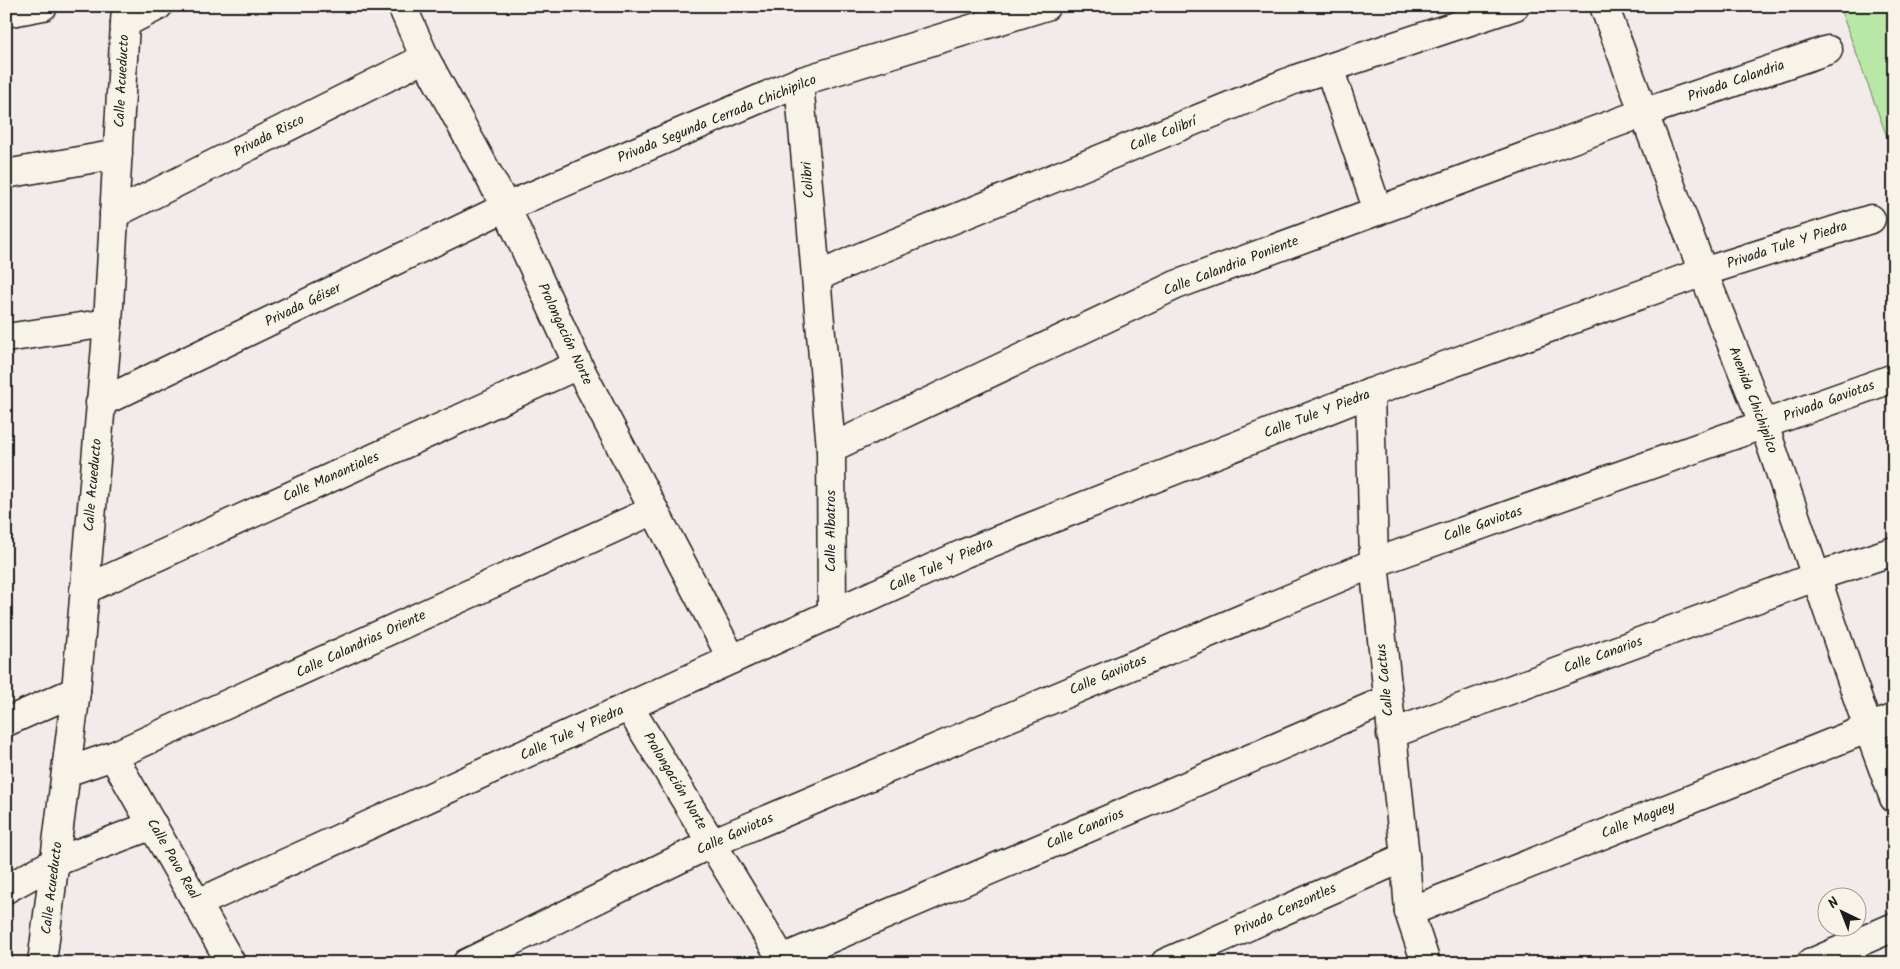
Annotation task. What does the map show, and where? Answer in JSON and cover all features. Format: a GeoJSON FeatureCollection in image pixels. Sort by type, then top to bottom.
{"type":"FeatureCollection","features":[{"type":"Feature","properties":{"kind":"street"},"geometry":{"type":"LineString","coordinates":[[6,12],[43,6]]}},
{"type":"Feature","properties":{"kind":"street"},"geometry":{"type":"LineString","coordinates":[[126,14],[158,6]]}},
{"type":"Feature","properties":{"kind":"street","name":"Prolongación Norte"},"geometry":{"type":"LineString","coordinates":[[402,6],[425,58],[506,207],[578,365],[732,659]]}},
{"type":"Feature","properties":{"kind":"street","name":"Privada Segunda Cerrada Chichipilco"},"geometry":{"type":"LineString","coordinates":[[506,207],[799,82],[1046,6]]}},
{"type":"Feature","properties":{"kind":"street","name":"Calle Colibrí"},"geometry":{"type":"LineString","coordinates":[[817,277],[856,259],[1287,83],[1515,6]]}},
{"type":"Feature","properties":{"kind":"street","name":"Avenida Chichipilco"},"geometry":{"type":"LineString","coordinates":[[1604,6],[1703,272],[1764,425],[1815,577],[1894,798]]}},
{"type":"Feature","properties":{"kind":"street","name":"Calle Acueducto"},"geometry":{"type":"LineString","coordinates":[[42,963],[76,691],[108,323],[126,14]]}},
{"type":"Feature","properties":{"kind":"street","name":"Privada Calandria"},"geometry":{"type":"LineString","coordinates":[[1643,113],[1828,50]]}},
{"type":"Feature","properties":{"kind":"street","name":"Privada Risco"},"geometry":{"type":"LineString","coordinates":[[114,214],[425,58]]}},
{"type":"Feature","properties":{"kind":"street"},"geometry":{"type":"LineString","coordinates":[[1329,68],[1378,210]]}},
{"type":"Feature","properties":{"kind":"street","name":"Colibri"},"geometry":{"type":"LineString","coordinates":[[799,82],[831,448]]}},
{"type":"Feature","properties":{"kind":"street","name":"Calle Calandria Poniente"},"geometry":{"type":"LineString","coordinates":[[831,448],[1176,285],[1643,113]]}},
{"type":"Feature","properties":{"kind":"street"},"geometry":{"type":"LineString","coordinates":[[6,174],[118,154]]}},
{"type":"Feature","properties":{"kind":"street","name":"Privada Géiser"},"geometry":{"type":"LineString","coordinates":[[100,403],[506,207]]}},
{"type":"Feature","properties":{"kind":"street","name":"Privada Tule Y Piedra"},"geometry":{"type":"LineString","coordinates":[[1703,272],[1871,218]]}},
{"type":"Feature","properties":{"kind":"street","name":"Calle Tule Y Piedra"},"geometry":{"type":"LineString","coordinates":[[198,903],[965,553],[1370,393],[1703,272]]}},
{"type":"Feature","properties":{"kind":"street"},"geometry":{"type":"LineString","coordinates":[[6,338],[108,323]]}},
{"type":"Feature","properties":{"kind":"street","name":"Calle Manantiales"},"geometry":{"type":"LineString","coordinates":[[84,590],[578,365]]}},
{"type":"Feature","properties":{"kind":"street","name":"Privada Gaviotas"},"geometry":{"type":"LineString","coordinates":[[1764,425],[1894,378]]}},
{"type":"Feature","properties":{"kind":"street","name":"Calle Cactus"},"geometry":{"type":"LineString","coordinates":[[1370,393],[1374,563],[1387,700],[1405,857],[1409,912],[1426,963]]}},
{"type":"Feature","properties":{"kind":"street","name":"Calle Gaviotas"},"geometry":{"type":"LineString","coordinates":[[467,963],[712,843],[1374,563],[1764,425]]}},
{"type":"Feature","properties":{"kind":"street","name":"Calle Albatros"},"geometry":{"type":"LineString","coordinates":[[831,448],[832,614]]}},
{"type":"Feature","properties":{"kind":"street","name":"Calle Calandrias Oriente"},"geometry":{"type":"LineString","coordinates":[[66,772],[113,756],[654,510]]}},
{"type":"Feature","properties":{"kind":"street","name":"Calle Canarios"},"geometry":{"type":"LineString","coordinates":[[1391,734],[1815,577],[1894,551]]}},
{"type":"Feature","properties":{"kind":"street"},"geometry":{"type":"LineString","coordinates":[[6,722],[76,691]]}},
{"type":"Feature","properties":{"kind":"street","name":"Calle Canarios"},"geometry":{"type":"LineString","coordinates":[[782,961],[1387,700]]}},
{"type":"Feature","properties":{"kind":"street","name":"Prolongación Norte"},"geometry":{"type":"LineString","coordinates":[[629,707],[782,961]]}},
{"type":"Feature","properties":{"kind":"street","name":"Calle Maguey"},"geometry":{"type":"LineString","coordinates":[[1409,912],[1894,718]]}},
{"type":"Feature","properties":{"kind":"street","name":"Calle Pavo Real"},"geometry":{"type":"LineString","coordinates":[[113,756],[231,963]]}},
{"type":"Feature","properties":{"kind":"street"},"geometry":{"type":"LineString","coordinates":[[6,889],[55,862],[153,825]]}},
{"type":"Feature","properties":{"kind":"street","name":"Privada Cenzontles"},"geometry":{"type":"LineString","coordinates":[[1165,963],[1405,857]]}},
{"type":"Feature","properties":{"kind":"street"},"geometry":{"type":"LineString","coordinates":[[1811,963],[1894,927]]}},
{"type":"Feature","properties":{"kind":"green space"},"geometry":{"type":"Polygon","coordinates":[[[1839,6],[1894,6],[1894,156],[1839,6]]]}}]}
